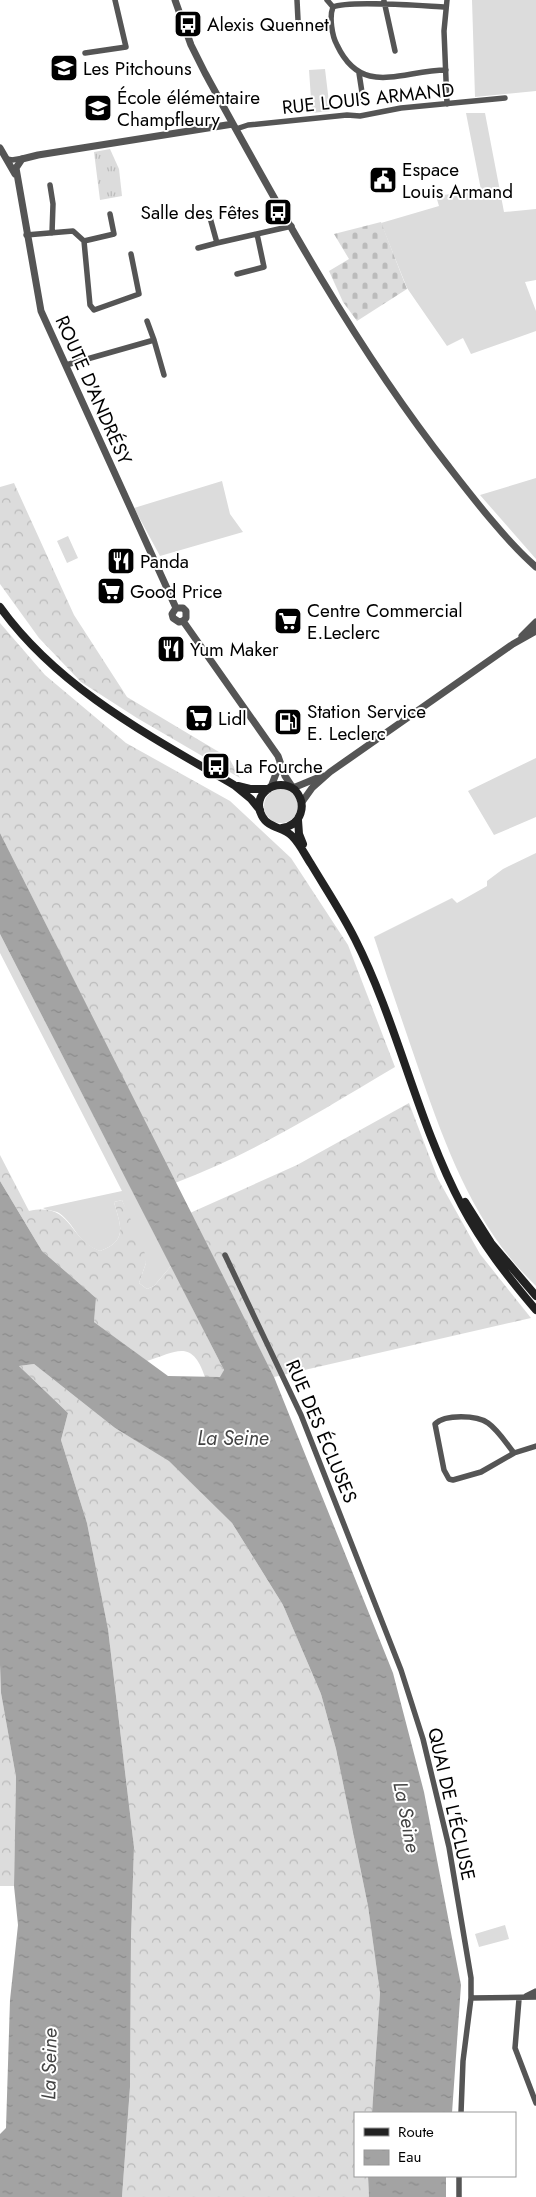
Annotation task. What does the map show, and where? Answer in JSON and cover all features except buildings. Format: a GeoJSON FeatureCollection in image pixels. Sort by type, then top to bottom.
{"type":"FeatureCollection","features":[{"type":"Feature","properties":{"kind":"main road"},"geometry":{"type":"LineString","coordinates":[[0,607],[28,642],[75,685],[234,785],[251,799],[267,823],[282,828],[292,835],[362,953],[442,1164],[461,1205],[487,1247],[536,1310]]}},
{"type":"Feature","properties":{"kind":"main road"},"geometry":{"type":"LineString","coordinates":[[234,785],[250,789],[269,788],[283,784],[293,788],[302,802],[302,810],[298,820],[300,839],[343,907],[367,952],[443,1153],[463,1198],[491,1243],[536,1296]]}},
{"type":"Feature","properties":{"kind":"main road"},"geometry":{"type":"LineString","coordinates":[[260,810],[262,796],[269,788]]}},
{"type":"Feature","properties":{"kind":"main road"},"geometry":{"type":"LineString","coordinates":[[282,828],[298,820]]}},
{"type":"Feature","properties":{"kind":"street"},"geometry":{"type":"LineString","coordinates":[[85,54],[126,47],[115,0]]}},
{"type":"Feature","properties":{"kind":"street"},"geometry":{"type":"LineString","coordinates":[[175,0],[198,59],[235,127],[334,297],[375,363],[467,491],[533,564],[536,573]]}},
{"type":"Feature","properties":{"kind":"street"},"geometry":{"type":"LineString","coordinates":[[297,0],[298,20]]}},
{"type":"Feature","properties":{"kind":"street"},"geometry":{"type":"LineString","coordinates":[[327,0],[333,7]]}},
{"type":"Feature","properties":{"kind":"street"},"geometry":{"type":"LineString","coordinates":[[447,0],[444,31],[447,104]]}},
{"type":"Feature","properties":{"kind":"street"},"geometry":{"type":"LineString","coordinates":[[384,1],[396,50]]}},
{"type":"Feature","properties":{"kind":"street"},"geometry":{"type":"LineString","coordinates":[[446,7],[384,1],[340,4],[333,7],[331,13],[336,44],[348,64],[359,73],[376,78],[390,78],[427,71],[446,70]]}},
{"type":"Feature","properties":{"kind":"street"},"geometry":{"type":"LineString","coordinates":[[359,73],[362,99]]}},
{"type":"Feature","properties":{"kind":"street","name":"RUE LOUIS ARMAND"},"geometry":{"type":"LineString","coordinates":[[235,127],[347,115],[360,116],[400,108],[504,98]]}},
{"type":"Feature","properties":{"kind":"street"},"geometry":{"type":"LineString","coordinates":[[7,158],[12,160],[235,127]]}},
{"type":"Feature","properties":{"kind":"street"},"geometry":{"type":"LineString","coordinates":[[0,148],[16,174]]}},
{"type":"Feature","properties":{"kind":"street"},"geometry":{"type":"LineString","coordinates":[[16,174],[17,164],[24,158]]}},
{"type":"Feature","properties":{"kind":"street","name":"ROUTE D'ANDRÉSY"},"geometry":{"type":"LineString","coordinates":[[16,174],[39,305],[176,608],[172,614],[173,618],[179,622],[183,621],[280,763],[293,788]]}},
{"type":"Feature","properties":{"kind":"street"},"geometry":{"type":"LineString","coordinates":[[50,186],[53,204],[52,233]]}},
{"type":"Feature","properties":{"kind":"street"},"geometry":{"type":"LineString","coordinates":[[84,241],[114,234],[110,214]]}},
{"type":"Feature","properties":{"kind":"street"},"geometry":{"type":"LineString","coordinates":[[209,214],[217,243]]}},
{"type":"Feature","properties":{"kind":"street"},"geometry":{"type":"LineString","coordinates":[[198,248],[292,226]]}},
{"type":"Feature","properties":{"kind":"street"},"geometry":{"type":"LineString","coordinates":[[26,235],[73,231],[84,241],[90,305],[94,310],[140,294],[131,254]]}},
{"type":"Feature","properties":{"kind":"street"},"geometry":{"type":"LineString","coordinates":[[237,274],[264,267],[257,234]]}},
{"type":"Feature","properties":{"kind":"street"},"geometry":{"type":"LineString","coordinates":[[148,321],[164,375]]}},
{"type":"Feature","properties":{"kind":"street"},"geometry":{"type":"LineString","coordinates":[[66,364],[154,340]]}},
{"type":"Feature","properties":{"kind":"street"},"geometry":{"type":"LineString","coordinates":[[513,644],[536,622]]}},
{"type":"Feature","properties":{"kind":"street"},"geometry":{"type":"LineString","coordinates":[[302,802],[312,788],[330,772],[513,644],[536,631]]}},
{"type":"Feature","properties":{"kind":"street"},"geometry":{"type":"LineString","coordinates":[[269,788],[280,763]]}},
{"type":"Feature","properties":{"kind":"street"},"geometry":{"type":"LineString","coordinates":[[293,788],[330,772]]}},
{"type":"Feature","properties":{"kind":"street","name":"RUE DES ÉCLUSES"},"geometry":{"type":"LineString","coordinates":[[225,1255],[302,1416],[382,1622]]}},
{"type":"Feature","properties":{"kind":"street"},"geometry":{"type":"LineString","coordinates":[[514,1453],[485,1421],[462,1417],[438,1421],[435,1424],[444,1470],[449,1479],[458,1480],[481,1472],[514,1453],[536,1446]]}},
{"type":"Feature","properties":{"kind":"street","name":"QUAI DE L'ÉCLUSE"},"geometry":{"type":"LineString","coordinates":[[382,1622],[423,1740],[449,1847],[468,1954],[472,1998],[464,2061],[461,2112]]}},
{"type":"Feature","properties":{"kind":"street"},"geometry":{"type":"LineString","coordinates":[[522,1998],[536,1991]]}},
{"type":"Feature","properties":{"kind":"street"},"geometry":{"type":"LineString","coordinates":[[472,1998],[536,1997]]}},
{"type":"Feature","properties":{"kind":"street"},"geometry":{"type":"LineString","coordinates":[[522,1998],[515,2048],[536,2103]]}},
{"type":"Feature","properties":{"kind":"street"},"geometry":{"type":"LineString","coordinates":[[458,2177],[459,2197]]}},
{"type":"Feature","properties":{"kind":"green space"},"geometry":{"type":"Polygon","coordinates":[[[472,0],[536,0],[536,91],[475,97],[472,0]]]}},
{"type":"Feature","properties":{"kind":"green space"},"geometry":{"type":"Polygon","coordinates":[[[325,69],[330,111],[312,113],[309,70],[325,69]]]}},
{"type":"Feature","properties":{"kind":"green space"},"geometry":{"type":"Polygon","coordinates":[[[466,113],[485,113],[504,212],[536,209],[536,280],[525,282],[536,311],[536,331],[471,354],[463,338],[447,346],[407,288],[381,223],[439,206],[436,196],[481,190],[466,113]]]}},
{"type":"Feature","properties":{"kind":"green space"},"geometry":{"type":"Polygon","coordinates":[[[110,149],[119,169],[122,196],[100,200],[94,152],[110,149]]]}},
{"type":"Feature","properties":{"kind":"green space"},"geometry":{"type":"Polygon","coordinates":[[[381,222],[407,289],[357,321],[343,302],[329,271],[349,259],[334,234],[381,222]]]}},
{"type":"Feature","properties":{"kind":"green space"},"geometry":{"type":"Polygon","coordinates":[[[536,478],[536,559],[480,495],[536,478]]]}},
{"type":"Feature","properties":{"kind":"green space"},"geometry":{"type":"Polygon","coordinates":[[[222,481],[230,514],[243,532],[160,556],[134,508],[222,481]]]}},
{"type":"Feature","properties":{"kind":"green space"},"geometry":{"type":"Polygon","coordinates":[[[14,483],[74,615],[127,697],[229,758],[240,778],[137,718],[81,682],[39,638],[0,584],[0,487],[14,483]]]}},
{"type":"Feature","properties":{"kind":"green space"},"geometry":{"type":"Polygon","coordinates":[[[68,536],[78,558],[67,563],[57,541],[68,536]]]}},
{"type":"Feature","properties":{"kind":"green space"},"geometry":{"type":"Polygon","coordinates":[[[0,623],[45,675],[126,743],[230,801],[291,858],[348,945],[395,1067],[315,1115],[260,1145],[175,1183],[0,833],[0,623]]]}},
{"type":"Feature","properties":{"kind":"green space"},"geometry":{"type":"Polygon","coordinates":[[[536,758],[536,817],[494,835],[468,791],[536,758]]]}},
{"type":"Feature","properties":{"kind":"green space"},"geometry":{"type":"Polygon","coordinates":[[[281,789],[288,790],[293,794],[297,799],[297,813],[293,818],[288,822],[281,823],[274,822],[269,818],[265,813],[264,806],[265,799],[269,794],[274,790],[281,789]]]}},
{"type":"Feature","properties":{"kind":"green space"},"geometry":{"type":"Polygon","coordinates":[[[536,853],[536,1286],[514,1263],[495,1238],[464,1184],[428,1096],[374,937],[452,898],[457,903],[487,886],[487,881],[503,869],[536,853]]]}},
{"type":"Feature","properties":{"kind":"green space"},"geometry":{"type":"Polygon","coordinates":[[[0,934],[171,1266],[154,1286],[147,1289],[139,1283],[146,1263],[122,1200],[114,1202],[120,1225],[119,1237],[109,1247],[100,1251],[86,1243],[59,1213],[43,1208],[122,1191],[0,953],[0,934]]]}},
{"type":"Feature","properties":{"kind":"green space"},"geometry":{"type":"Polygon","coordinates":[[[409,1103],[438,1179],[480,1254],[531,1318],[274,1377],[190,1213],[297,1165],[409,1103]]]}},
{"type":"Feature","properties":{"kind":"green space"},"geometry":{"type":"Polygon","coordinates":[[[0,1155],[29,1211],[43,1210],[62,1216],[81,1238],[100,1251],[109,1247],[119,1237],[120,1225],[114,1202],[122,1200],[144,1249],[146,1263],[139,1283],[147,1289],[154,1286],[171,1266],[224,1370],[221,1377],[205,1377],[195,1357],[189,1352],[175,1352],[147,1361],[94,1322],[96,1298],[42,1251],[0,1181],[0,1155]]]}},
{"type":"Feature","properties":{"kind":"green space"},"geometry":{"type":"Polygon","coordinates":[[[34,1364],[115,1428],[169,1460],[232,1523],[283,1605],[321,1694],[336,1749],[368,1906],[380,1993],[372,2112],[354,2112],[354,2177],[368,2177],[369,2197],[122,2197],[130,2087],[134,1847],[108,1629],[87,1523],[61,1440],[68,1413],[19,1366],[34,1364]]]}},
{"type":"Feature","properties":{"kind":"green space"},"geometry":{"type":"Polygon","coordinates":[[[0,1665],[1,1693],[16,1777],[14,1886],[0,1886],[0,1665]]]}},
{"type":"Feature","properties":{"kind":"green space"},"geometry":{"type":"Polygon","coordinates":[[[505,1925],[509,1939],[479,1947],[475,1934],[505,1925]]]}},
{"type":"Feature","properties":{"kind":"water","name":"La Seine"},"geometry":{"type":"Polygon","coordinates":[[[0,833],[274,1377],[393,1673],[424,1792],[461,1985],[452,2112],[372,2112],[380,1993],[368,1906],[336,1749],[321,1694],[283,1605],[232,1523],[169,1461],[115,1428],[34,1364],[19,1366],[68,1413],[61,1440],[87,1523],[108,1629],[134,1847],[130,2087],[122,2197],[0,2197],[0,2134],[6,2128],[10,2000],[18,1925],[14,1886],[16,1777],[1,1693],[0,1665],[0,1181],[42,1251],[96,1298],[94,1322],[168,1376],[220,1377],[224,1370],[0,934],[0,833]]]}},
{"type":"Feature","properties":{"kind":"water"},"geometry":{"type":"Polygon","coordinates":[[[368,2177],[446,2177],[446,2197],[369,2197],[368,2177]]]}},
{"type":"Feature","properties":{"kind":"place","name":"Alexis Quennet"},"geometry":{"type":"Point","coordinates":[188,24]}},
{"type":"Feature","properties":{"kind":"place","name":"Les Pitchouns"},"geometry":{"type":"Point","coordinates":[64,68]}},
{"type":"Feature","properties":{"kind":"place","name":"École élémentaire Champfleury"},"geometry":{"type":"Point","coordinates":[98,108]}},
{"type":"Feature","properties":{"kind":"place","name":"Espace Louis Armand"},"geometry":{"type":"Point","coordinates":[383,180]}},
{"type":"Feature","properties":{"kind":"place","name":"Salle des Fêtes"},"geometry":{"type":"Point","coordinates":[278,212]}},
{"type":"Feature","properties":{"kind":"place","name":"Panda"},"geometry":{"type":"Point","coordinates":[121,561]}},
{"type":"Feature","properties":{"kind":"place","name":"Good Price"},"geometry":{"type":"Point","coordinates":[111,591]}},
{"type":"Feature","properties":{"kind":"place","name":"Centre Commercial E.Leclerc"},"geometry":{"type":"Point","coordinates":[288,621]}},
{"type":"Feature","properties":{"kind":"place","name":"Yum Maker"},"geometry":{"type":"Point","coordinates":[171,649]}},
{"type":"Feature","properties":{"kind":"place","name":"Lidl"},"geometry":{"type":"Point","coordinates":[199,718]}},
{"type":"Feature","properties":{"kind":"place","name":"Station Service E. Leclerc"},"geometry":{"type":"Point","coordinates":[288,722]}},
{"type":"Feature","properties":{"kind":"place","name":"La Fourche"},"geometry":{"type":"Point","coordinates":[216,766]}}]}
